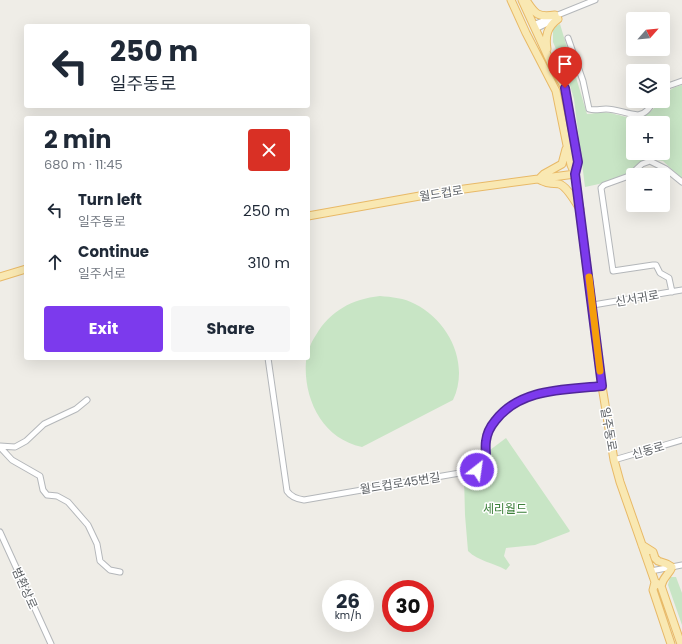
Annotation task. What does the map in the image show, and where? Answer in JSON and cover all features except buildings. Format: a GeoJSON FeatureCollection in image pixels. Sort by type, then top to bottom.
{"type":"FeatureCollection","features":[{"type":"Feature","properties":{"kind":"main road"},"geometry":{"type":"LineString","coordinates":[[511,0],[556,91],[571,165],[575,174]]}},
{"type":"Feature","properties":{"kind":"main road"},"geometry":{"type":"LineString","coordinates":[[522,0],[551,63],[565,88],[578,162],[575,174]]}},
{"type":"Feature","properties":{"kind":"main road"},"geometry":{"type":"LineString","coordinates":[[526,0],[539,16],[557,17]]}},
{"type":"Feature","properties":{"kind":"main road"},"geometry":{"type":"LineString","coordinates":[[551,63],[547,50],[546,35],[557,17]]}},
{"type":"Feature","properties":{"kind":"main road"},"geometry":{"type":"LineString","coordinates":[[525,31],[534,27]]}},
{"type":"Feature","properties":{"kind":"main road"},"geometry":{"type":"LineString","coordinates":[[567,146],[562,164],[538,179],[550,184],[559,184],[564,186],[580,209]]}},
{"type":"Feature","properties":{"kind":"main road","name":"월드컵로"},"geometry":{"type":"LineString","coordinates":[[310,216],[442,192],[575,174]]}},
{"type":"Feature","properties":{"kind":"main road","name":"일주동로"},"geometry":{"type":"LineString","coordinates":[[575,174],[602,386],[614,460],[620,482],[651,571],[658,584],[681,644]]}},
{"type":"Feature","properties":{"kind":"main road"},"geometry":{"type":"LineString","coordinates":[[0,277],[24,270]]}},
{"type":"Feature","properties":{"kind":"main road"},"geometry":{"type":"LineString","coordinates":[[642,545],[653,552],[658,561],[672,567],[658,584]]}},
{"type":"Feature","properties":{"kind":"main road","name":"일주동로"},"geometry":{"type":"LineString","coordinates":[[658,584],[653,590],[671,644]]}},
{"type":"Feature","properties":{"kind":"street"},"geometry":{"type":"LineString","coordinates":[[534,27],[595,0]]}},
{"type":"Feature","properties":{"kind":"street"},"geometry":{"type":"LineString","coordinates":[[568,38],[589,109],[595,111],[605,109],[641,115],[650,108]]}},
{"type":"Feature","properties":{"kind":"street"},"geometry":{"type":"LineString","coordinates":[[670,85],[682,81]]}},
{"type":"Feature","properties":{"kind":"street"},"geometry":{"type":"LineString","coordinates":[[672,292],[670,278],[660,273],[656,265],[613,271],[601,188],[604,185],[630,176],[642,164],[650,161],[666,169],[682,182]]}},
{"type":"Feature","properties":{"kind":"street","name":"신서귀로"},"geometry":{"type":"LineString","coordinates":[[592,305],[682,290]]}},
{"type":"Feature","properties":{"kind":"street","name":"월드컵로45번길"},"geometry":{"type":"LineString","coordinates":[[268,360],[285,479],[289,494],[304,500],[477,470],[486,462],[486,441],[489,428],[499,416],[514,403],[534,395],[602,386]]}},
{"type":"Feature","properties":{"kind":"street"},"geometry":{"type":"LineString","coordinates":[[0,447],[15,447],[26,441],[44,424],[76,409],[86,400]]}},
{"type":"Feature","properties":{"kind":"street","name":"신동로"},"geometry":{"type":"LineString","coordinates":[[614,460],[682,440]]}},
{"type":"Feature","properties":{"kind":"street"},"geometry":{"type":"LineString","coordinates":[[0,447],[12,460],[40,476],[43,490],[47,495],[57,496],[68,502],[88,525],[97,544],[100,561],[110,570],[120,572]]}},
{"type":"Feature","properties":{"kind":"street","name":"범환상로"},"geometry":{"type":"LineString","coordinates":[[0,532],[51,644]]}},
{"type":"Feature","properties":{"kind":"street"},"geometry":{"type":"LineString","coordinates":[[651,571],[682,565]]}},
{"type":"Feature","properties":{"kind":"green space"},"geometry":{"type":"Polygon","coordinates":[[[560,24],[587,114],[604,112],[626,117],[626,160],[645,160],[636,168],[626,168],[626,176],[585,187],[574,99],[567,75],[553,42],[553,28],[560,24]]]}},
{"type":"Feature","properties":{"kind":"green space"},"geometry":{"type":"Polygon","coordinates":[[[682,85],[682,179],[663,161],[657,160],[670,160],[670,116],[642,116],[654,108],[670,108],[670,90],[682,85]]]}},
{"type":"Feature","properties":{"kind":"green space"},"geometry":{"type":"Polygon","coordinates":[[[380,296],[407,300],[427,312],[438,321],[453,345],[459,372],[458,386],[453,400],[362,447],[348,443],[336,435],[326,426],[318,415],[308,389],[306,361],[310,360],[310,346],[314,338],[328,319],[351,303],[380,296]]]}},
{"type":"Feature","properties":{"kind":"green space","name":"세리월드"},"geometry":{"type":"Polygon","coordinates":[[[506,438],[570,531],[535,545],[506,548],[504,556],[510,565],[506,570],[481,560],[468,551],[464,476],[484,468],[488,462],[490,450],[506,438]]]}},
{"type":"Feature","properties":{"kind":"green space"},"geometry":{"type":"Polygon","coordinates":[[[670,577],[676,577],[682,593],[682,625],[668,585],[670,577]]]}},
{"type":"Feature","properties":{"kind":"slow traffic"},"geometry":{"type":"LineString","coordinates":[[589,277],[600,371]]}},
{"type":"Feature","properties":{"kind":"route"},"geometry":{"type":"LineString","coordinates":[[477,470],[486,462],[485,449],[489,428],[499,416],[514,403],[528,396],[602,386],[575,174],[578,162],[565,88]]}}]}
